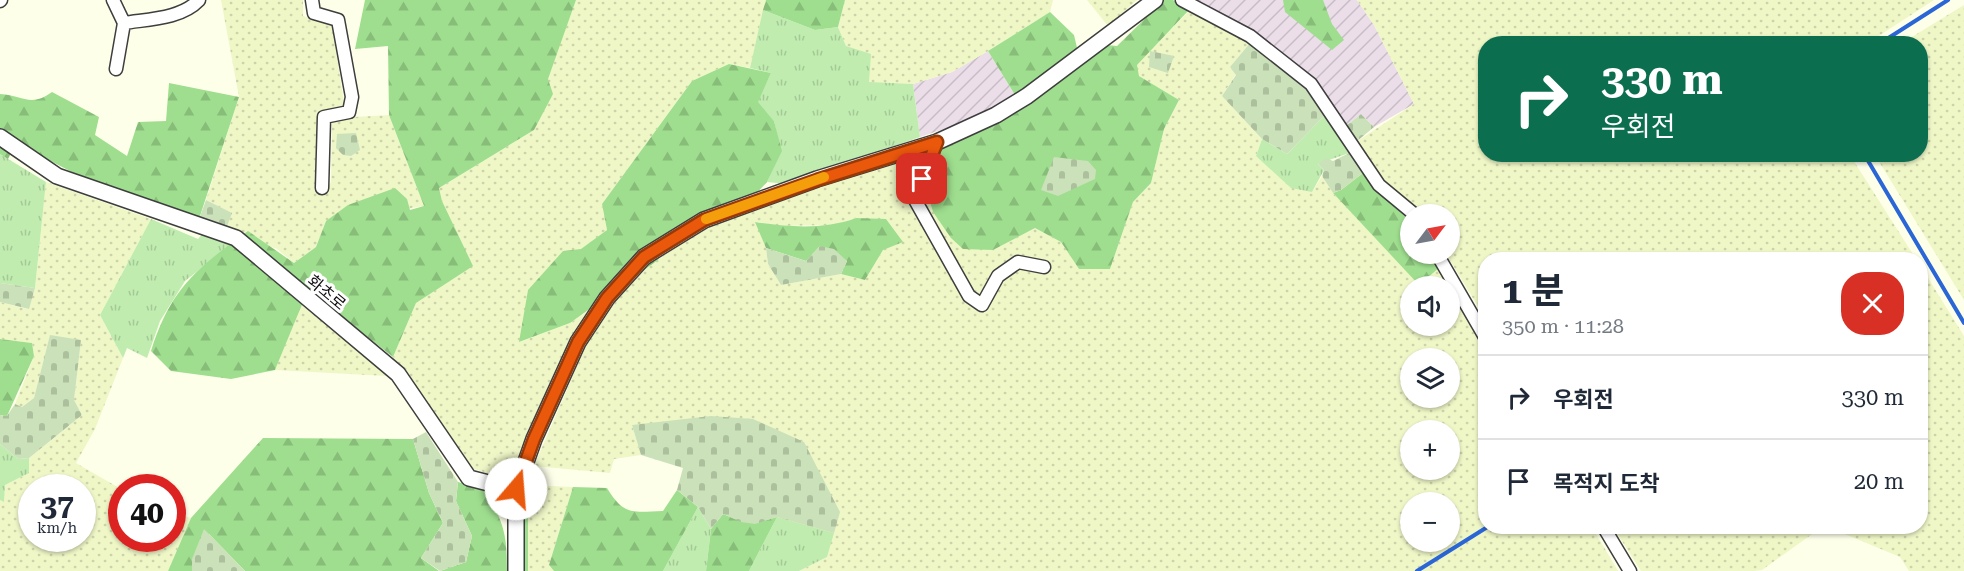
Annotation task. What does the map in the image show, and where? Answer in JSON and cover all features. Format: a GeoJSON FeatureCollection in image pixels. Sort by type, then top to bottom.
{"type":"FeatureCollection","features":[{"type":"Feature","properties":{"kind":"street"},"geometry":{"type":"LineString","coordinates":[[113,0],[124,23],[116,69]]}},
{"type":"Feature","properties":{"kind":"street"},"geometry":{"type":"LineString","coordinates":[[124,23],[180,13],[191,8],[199,0]]}},
{"type":"Feature","properties":{"kind":"street"},"geometry":{"type":"LineString","coordinates":[[312,0],[314,13],[338,20],[352,98],[349,112],[324,117],[322,188]]}},
{"type":"Feature","properties":{"kind":"street"},"geometry":{"type":"LineString","coordinates":[[516,571],[516,489],[534,439],[578,342],[607,298],[644,257],[704,220],[817,180],[937,142],[996,115],[1027,96],[1155,0]]}},
{"type":"Feature","properties":{"kind":"street"},"geometry":{"type":"LineString","coordinates":[[1182,0],[1250,36],[1311,84],[1379,185],[1402,204]]}},
{"type":"Feature","properties":{"kind":"street","name":"화초로"},"geometry":{"type":"LineString","coordinates":[[0,136],[57,176],[236,238],[398,374],[469,478],[516,489]]}},
{"type":"Feature","properties":{"kind":"street"},"geometry":{"type":"LineString","coordinates":[[937,142],[914,198],[969,296],[982,305],[998,276],[1018,262],[1044,267]]}},
{"type":"Feature","properties":{"kind":"street"},"geometry":{"type":"LineString","coordinates":[[1443,264],[1478,325]]}},
{"type":"Feature","properties":{"kind":"street"},"geometry":{"type":"LineString","coordinates":[[1608,534],[1630,571]]}},
{"type":"Feature","properties":{"kind":"shaded area"},"geometry":{"type":"Polygon","coordinates":[[[1188,0],[1357,0],[1374,25],[1414,104],[1374,127],[1361,114],[1346,126],[1316,83],[1188,0]]]}},
{"type":"Feature","properties":{"kind":"shaded area"},"geometry":{"type":"Polygon","coordinates":[[[988,51],[1015,95],[983,116],[920,137],[913,84],[952,72],[988,51]]]}},
{"type":"Feature","properties":{"kind":"green space"},"geometry":{"type":"Polygon","coordinates":[[[221,0],[303,0],[303,16],[332,25],[345,109],[320,113],[323,194],[331,182],[332,122],[354,117],[389,115],[424,206],[326,221],[316,247],[294,263],[277,249],[226,229],[231,213],[206,200],[239,97],[221,0]]]}},
{"type":"Feature","properties":{"kind":"green space"},"geometry":{"type":"Polygon","coordinates":[[[365,0],[576,0],[548,79],[553,94],[534,130],[439,188],[442,201],[473,266],[416,303],[393,357],[308,290],[275,370],[231,379],[171,371],[151,351],[167,311],[177,295],[200,269],[248,231],[294,263],[316,247],[326,221],[348,205],[395,188],[407,199],[410,210],[424,206],[389,115],[388,46],[355,49],[365,0]]]}},
{"type":"Feature","properties":{"kind":"green space"},"geometry":{"type":"Polygon","coordinates":[[[576,0],[766,0],[750,68],[729,64],[692,81],[602,204],[607,230],[528,290],[520,342],[570,323],[589,310],[517,463],[509,467],[508,480],[471,468],[393,357],[416,303],[472,266],[442,201],[439,188],[534,130],[547,79],[576,0]]]}},
{"type":"Feature","properties":{"kind":"green space"},"geometry":{"type":"Polygon","coordinates":[[[766,0],[845,0],[838,27],[815,30],[763,10],[766,0]]]}},
{"type":"Feature","properties":{"kind":"green space"},"geometry":{"type":"Polygon","coordinates":[[[845,0],[1053,0],[1050,12],[988,51],[952,72],[913,84],[869,83],[846,46],[838,27],[845,0]]]}},
{"type":"Feature","properties":{"kind":"green space"},"geometry":{"type":"Polygon","coordinates":[[[1087,0],[1137,0],[1108,26],[1087,0]]]}},
{"type":"Feature","properties":{"kind":"green space"},"geometry":{"type":"Polygon","coordinates":[[[1164,0],[1173,0],[1189,10],[1137,65],[1139,76],[1179,100],[1164,129],[1151,183],[1133,202],[1110,269],[1079,269],[1061,242],[1035,228],[993,250],[963,249],[951,238],[933,212],[927,192],[941,148],[983,116],[993,126],[1107,45],[1117,46],[1164,0]]]}},
{"type":"Feature","properties":{"kind":"green space"},"geometry":{"type":"Polygon","coordinates":[[[1283,0],[1323,0],[1332,24],[1344,40],[1332,50],[1285,12],[1283,0]]]}},
{"type":"Feature","properties":{"kind":"green space"},"geometry":{"type":"Polygon","coordinates":[[[1357,0],[1934,0],[1879,36],[1478,36],[1478,162],[1854,162],[1912,252],[1478,252],[1478,307],[1452,264],[1460,264],[1460,204],[1411,204],[1381,178],[1356,142],[1414,104],[1374,25],[1357,0]]]}},
{"type":"Feature","properties":{"kind":"green space"},"geometry":{"type":"Polygon","coordinates":[[[1964,5],[1964,300],[1879,162],[1928,162],[1928,36],[1913,36],[1964,5]]]}},
{"type":"Feature","properties":{"kind":"green space"},"geometry":{"type":"Polygon","coordinates":[[[763,10],[815,30],[838,27],[846,46],[871,54],[869,82],[913,84],[920,137],[787,184],[767,182],[781,151],[774,121],[757,102],[771,73],[750,68],[763,10]]]}},
{"type":"Feature","properties":{"kind":"green space"},"geometry":{"type":"Polygon","coordinates":[[[1190,10],[1250,43],[1230,67],[1236,74],[1222,96],[1262,139],[1256,156],[1312,192],[1322,176],[1333,193],[1411,276],[1400,276],[1400,336],[1460,336],[1460,303],[1478,335],[1478,534],[1596,534],[1618,571],[799,571],[827,557],[632,425],[641,455],[614,459],[610,473],[534,466],[587,343],[631,279],[695,233],[741,210],[941,148],[927,192],[933,212],[993,250],[1035,228],[1061,242],[1079,269],[1110,269],[1133,202],[1151,183],[1164,129],[1179,100],[1139,76],[1136,65],[1190,10]],[[856,218],[836,225],[781,226],[756,222],[766,248],[768,264],[781,285],[841,274],[865,280],[883,250],[856,218]]]}},
{"type":"Feature","properties":{"kind":"green space"},"geometry":{"type":"Polygon","coordinates":[[[1050,12],[1074,35],[1078,52],[1015,95],[988,51],[1050,12]]]}},
{"type":"Feature","properties":{"kind":"green space"},"geometry":{"type":"Polygon","coordinates":[[[1250,43],[1302,83],[1326,114],[1287,154],[1262,139],[1222,96],[1236,75],[1230,67],[1250,43]]]}},
{"type":"Feature","properties":{"kind":"green space"},"geometry":{"type":"Polygon","coordinates":[[[1150,51],[1174,56],[1168,73],[1149,67],[1150,51]]]}},
{"type":"Feature","properties":{"kind":"green space"},"geometry":{"type":"Polygon","coordinates":[[[729,64],[771,73],[758,102],[774,121],[782,151],[767,182],[732,219],[694,220],[672,230],[658,260],[570,323],[519,342],[528,290],[563,251],[581,249],[607,230],[602,204],[692,81],[729,64]]]}},
{"type":"Feature","properties":{"kind":"green space"},"geometry":{"type":"Polygon","coordinates":[[[169,83],[239,97],[199,219],[95,184],[16,143],[8,159],[0,154],[0,94],[32,100],[52,92],[99,117],[95,135],[127,156],[138,122],[166,121],[169,83]]]}},
{"type":"Feature","properties":{"kind":"green space"},"geometry":{"type":"Polygon","coordinates":[[[1326,114],[1349,153],[1318,164],[1324,170],[1312,192],[1291,188],[1256,156],[1262,139],[1287,154],[1326,114]]]}},
{"type":"Feature","properties":{"kind":"green space"},"geometry":{"type":"Polygon","coordinates":[[[1361,114],[1374,127],[1356,142],[1346,126],[1361,114]]]}},
{"type":"Feature","properties":{"kind":"green space"},"geometry":{"type":"Polygon","coordinates":[[[356,133],[360,150],[351,156],[343,155],[336,148],[337,134],[356,133]]]}},
{"type":"Feature","properties":{"kind":"green space"},"geometry":{"type":"Polygon","coordinates":[[[1349,153],[1363,173],[1341,190],[1333,193],[1322,176],[1324,170],[1318,164],[1326,158],[1333,161],[1349,153]]]}},
{"type":"Feature","properties":{"kind":"green space"},"geometry":{"type":"Polygon","coordinates":[[[0,154],[46,182],[35,288],[0,283],[0,154]]]}},
{"type":"Feature","properties":{"kind":"green space"},"geometry":{"type":"Polygon","coordinates":[[[1054,157],[1088,161],[1096,170],[1095,179],[1058,196],[1041,190],[1054,157]]]}},
{"type":"Feature","properties":{"kind":"green space"},"geometry":{"type":"Polygon","coordinates":[[[1363,173],[1400,207],[1400,264],[1438,264],[1440,267],[1430,276],[1411,276],[1333,193],[1341,190],[1363,173]]]}},
{"type":"Feature","properties":{"kind":"green space"},"geometry":{"type":"Polygon","coordinates":[[[46,182],[151,219],[100,315],[123,358],[95,429],[76,463],[95,474],[27,474],[29,473],[29,458],[82,415],[74,400],[81,340],[50,336],[34,398],[22,407],[15,404],[34,356],[32,343],[0,339],[0,302],[28,309],[35,288],[46,182]]]}},
{"type":"Feature","properties":{"kind":"green space"},"geometry":{"type":"Polygon","coordinates":[[[206,200],[232,213],[226,229],[199,219],[206,200]]]}},
{"type":"Feature","properties":{"kind":"green space"},"geometry":{"type":"Polygon","coordinates":[[[856,218],[886,219],[903,242],[883,250],[865,280],[841,274],[847,261],[820,246],[806,261],[766,248],[755,222],[819,226],[856,218]]]}},
{"type":"Feature","properties":{"kind":"green space"},"geometry":{"type":"Polygon","coordinates":[[[151,219],[198,239],[204,232],[233,243],[185,281],[160,321],[147,358],[127,348],[123,358],[100,315],[151,219]]]}},
{"type":"Feature","properties":{"kind":"green space"},"geometry":{"type":"Polygon","coordinates":[[[820,246],[834,249],[847,261],[841,274],[781,285],[768,264],[766,248],[806,261],[820,246]]]}},
{"type":"Feature","properties":{"kind":"green space"},"geometry":{"type":"Polygon","coordinates":[[[1440,267],[1445,276],[1429,276],[1440,267]]]}},
{"type":"Feature","properties":{"kind":"green space"},"geometry":{"type":"Polygon","coordinates":[[[1928,278],[1964,336],[1964,571],[1909,571],[1900,557],[1845,534],[1928,534],[1928,278]]]}},
{"type":"Feature","properties":{"kind":"green space"},"geometry":{"type":"Polygon","coordinates":[[[0,283],[35,288],[29,309],[0,302],[0,283]]]}},
{"type":"Feature","properties":{"kind":"green space"},"geometry":{"type":"Polygon","coordinates":[[[302,304],[387,376],[275,370],[302,304]]]}},
{"type":"Feature","properties":{"kind":"green space"},"geometry":{"type":"Polygon","coordinates":[[[50,335],[81,340],[74,400],[82,415],[29,458],[18,459],[0,444],[0,415],[7,416],[15,404],[22,407],[34,398],[50,335]]]}},
{"type":"Feature","properties":{"kind":"green space"},"geometry":{"type":"Polygon","coordinates":[[[0,339],[32,343],[34,356],[7,416],[0,415],[0,339]]]}},
{"type":"Feature","properties":{"kind":"green space"},"geometry":{"type":"Polygon","coordinates":[[[711,416],[753,419],[804,442],[840,512],[834,533],[777,517],[755,524],[741,522],[723,514],[711,529],[698,507],[677,490],[683,468],[641,455],[632,425],[711,416]]]}},
{"type":"Feature","properties":{"kind":"green space"},"geometry":{"type":"Polygon","coordinates":[[[426,432],[458,482],[456,501],[472,536],[466,562],[440,571],[421,558],[443,523],[429,493],[413,439],[426,432]]]}},
{"type":"Feature","properties":{"kind":"green space"},"geometry":{"type":"Polygon","coordinates":[[[263,438],[413,439],[429,493],[443,523],[421,558],[439,571],[245,571],[209,534],[193,559],[192,571],[168,571],[176,552],[186,552],[186,530],[191,518],[263,438]]]}},
{"type":"Feature","properties":{"kind":"green space"},"geometry":{"type":"Polygon","coordinates":[[[0,444],[18,459],[29,458],[29,473],[18,474],[18,478],[5,485],[4,502],[0,500],[0,444]]]}},
{"type":"Feature","properties":{"kind":"green space"},"geometry":{"type":"Polygon","coordinates":[[[96,475],[108,481],[108,552],[176,552],[168,571],[0,571],[0,500],[4,501],[5,485],[18,478],[18,552],[96,552],[96,475]]]}},
{"type":"Feature","properties":{"kind":"green space"},"geometry":{"type":"Polygon","coordinates":[[[458,482],[485,490],[503,529],[507,571],[440,571],[466,562],[472,536],[456,501],[458,482]]]}},
{"type":"Feature","properties":{"kind":"green space"},"geometry":{"type":"Polygon","coordinates":[[[528,485],[573,487],[549,565],[554,571],[528,571],[528,485]]]}},
{"type":"Feature","properties":{"kind":"green space"},"geometry":{"type":"Polygon","coordinates":[[[573,487],[607,488],[619,504],[636,512],[663,511],[677,490],[698,507],[663,571],[554,571],[549,565],[573,487]]]}},
{"type":"Feature","properties":{"kind":"green space"},"geometry":{"type":"Polygon","coordinates":[[[522,501],[528,503],[528,571],[521,571],[522,501]]]}},
{"type":"Feature","properties":{"kind":"green space"},"geometry":{"type":"Polygon","coordinates":[[[698,507],[711,529],[706,571],[663,571],[698,507]]]}},
{"type":"Feature","properties":{"kind":"green space"},"geometry":{"type":"Polygon","coordinates":[[[723,514],[750,522],[777,517],[749,571],[706,571],[711,529],[723,514]]]}},
{"type":"Feature","properties":{"kind":"green space"},"geometry":{"type":"Polygon","coordinates":[[[186,517],[191,518],[186,530],[186,517]]]}},
{"type":"Feature","properties":{"kind":"green space"},"geometry":{"type":"Polygon","coordinates":[[[777,517],[834,533],[827,557],[799,571],[749,571],[777,517]]]}},
{"type":"Feature","properties":{"kind":"green space"},"geometry":{"type":"Polygon","coordinates":[[[204,529],[245,571],[192,571],[192,559],[204,529]]]}},
{"type":"Feature","properties":{"kind":"green space"},"geometry":{"type":"Polygon","coordinates":[[[1617,534],[1812,534],[1762,570],[1641,571],[1617,534]]]}},
{"type":"Feature","properties":{"kind":"waterway"},"geometry":{"type":"LineString","coordinates":[[1892,36],[1948,0]]}},
{"type":"Feature","properties":{"kind":"waterway"},"geometry":{"type":"LineString","coordinates":[[1869,162],[1922,252]]}},
{"type":"Feature","properties":{"kind":"waterway"},"geometry":{"type":"LineString","coordinates":[[1928,262],[1964,323]]}},
{"type":"Feature","properties":{"kind":"waterway"},"geometry":{"type":"LineString","coordinates":[[1417,571],[1478,533]]}},
{"type":"Feature","properties":{"kind":"slow traffic"},"geometry":{"type":"LineString","coordinates":[[706,219],[824,177]]}},
{"type":"Feature","properties":{"kind":"route"},"geometry":{"type":"LineString","coordinates":[[516,489],[560,376],[578,342],[607,298],[644,257],[704,220],[817,180],[937,142],[922,179]]}}]}
